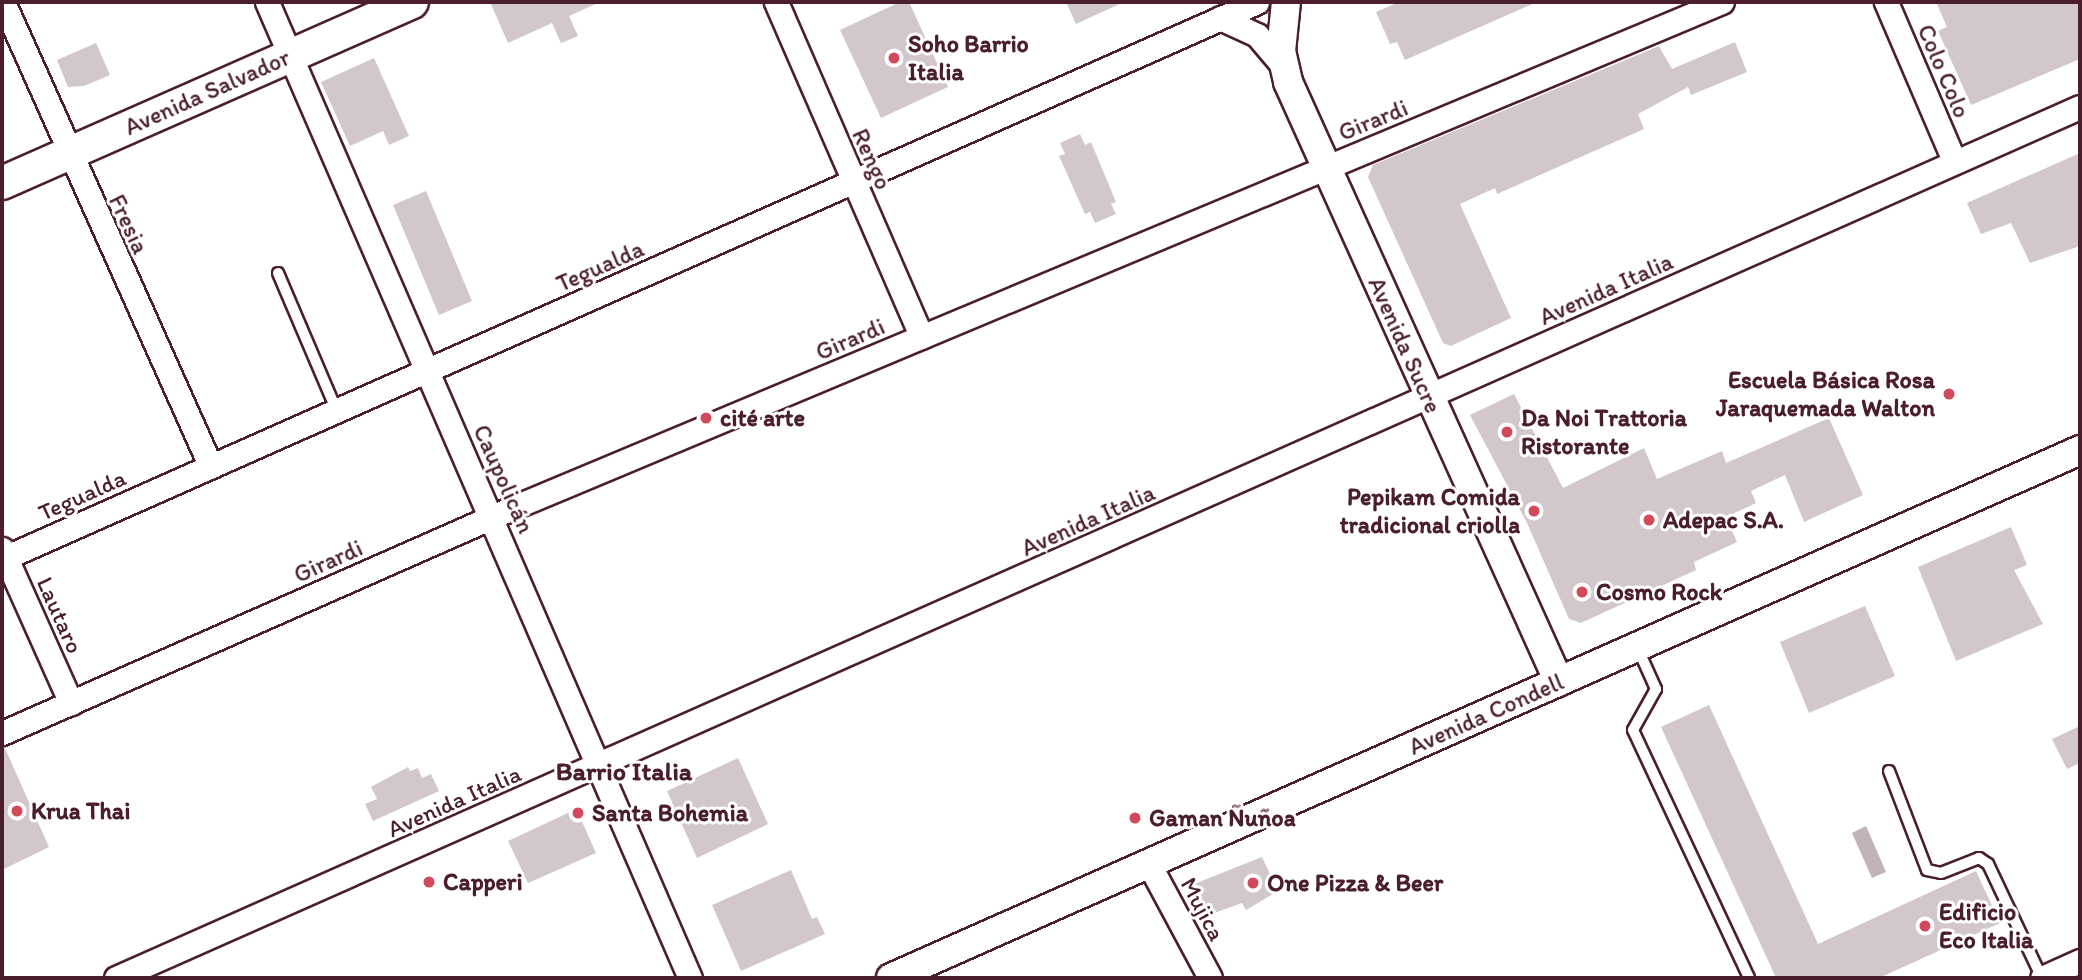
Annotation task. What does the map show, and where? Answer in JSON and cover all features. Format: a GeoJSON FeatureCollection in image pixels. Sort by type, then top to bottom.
{"type":"FeatureCollection","features":[{"type":"Feature","properties":{"kind":"main road","name":"Avenida Salvador"},"geometry":{"type":"LineString","coordinates":[[2,183],[412,2]]}},
{"type":"Feature","properties":{"kind":"street","name":"Fresia"},"geometry":{"type":"LineString","coordinates":[[3,2],[68,153],[211,467]]}},
{"type":"Feature","properties":{"kind":"street","name":"Caupolicán"},"geometry":{"type":"LineString","coordinates":[[267,2],[600,765],[690,978]]}},
{"type":"Feature","properties":{"kind":"street","name":"Rengo"},"geometry":{"type":"LineString","coordinates":[[776,2],[852,182],[922,337]]}},
{"type":"Feature","properties":{"kind":"street","name":"Tegualda"},"geometry":{"type":"LineString","coordinates":[[3,555],[211,467],[1257,2]]}},
{"type":"Feature","properties":{"kind":"street","name":"Avenida Sucre"},"geometry":{"type":"LineString","coordinates":[[1286,2],[1281,36],[1284,67],[1429,398],[1559,682]]}},
{"type":"Feature","properties":{"kind":"street","name":"Girardi"},"geometry":{"type":"LineString","coordinates":[[2,733],[492,517],[1722,2]]}},
{"type":"Feature","properties":{"kind":"street","name":"Colo Colo"},"geometry":{"type":"LineString","coordinates":[[1886,2],[1954,161]]}},
{"type":"Feature","properties":{"kind":"street"},"geometry":{"type":"LineString","coordinates":[[1220,18],[1257,35],[1284,67]]}},
{"type":"Feature","properties":{"kind":"street","name":"Avenida Italia"},"geometry":{"type":"LineString","coordinates":[[116,978],[2080,107]]}},
{"type":"Feature","properties":{"kind":"street","name":"Avenida Condell"},"geometry":{"type":"LineString","coordinates":[[891,978],[2080,450]]}},
{"type":"Feature","properties":{"kind":"street","name":"Lautaro"},"geometry":{"type":"LineString","coordinates":[[3,555],[71,703]]}},
{"type":"Feature","properties":{"kind":"street","name":"Mujica"},"geometry":{"type":"LineString","coordinates":[[1149,864],[1210,978]]}},
{"type":"Feature","properties":{"kind":"street"},"geometry":{"type":"LineString","coordinates":[[2042,978],[2080,961]]}},
{"type":"Feature","properties":{"kind":"lane"},"geometry":{"type":"LineString","coordinates":[[278,273],[337,411]]}},
{"type":"Feature","properties":{"kind":"lane"},"geometry":{"type":"LineString","coordinates":[[1637,647],[1656,688],[1633,730],[1749,978]]}},
{"type":"Feature","properties":{"kind":"lane"},"geometry":{"type":"LineString","coordinates":[[1889,771],[1927,870],[1941,873],[1979,858],[1989,864],[2042,978]]}},
{"type":"Feature","properties":{"kind":"shaded area"},"geometry":{"type":"Polygon","coordinates":[[[1866,826],[1886,872],[1872,878],[1852,833],[1866,826]]]}},
{"type":"Feature","properties":{"kind":"building"},"geometry":{"type":"Polygon","coordinates":[[[490,2],[600,2],[569,16],[578,36],[561,43],[552,23],[508,43],[490,2]]]}},
{"type":"Feature","properties":{"kind":"building","name":"Soho Barrio Italia"},"geometry":{"type":"Polygon","coordinates":[[[900,2],[909,2],[948,87],[881,118],[840,30],[900,2]]]}},
{"type":"Feature","properties":{"kind":"building"},"geometry":{"type":"Polygon","coordinates":[[[1066,2],[1124,2],[1076,24],[1066,2]]]}},
{"type":"Feature","properties":{"kind":"building"},"geometry":{"type":"Polygon","coordinates":[[[1399,2],[1537,2],[1405,60],[1397,42],[1390,44],[1376,12],[1399,2]]]}},
{"type":"Feature","properties":{"kind":"building"},"geometry":{"type":"Polygon","coordinates":[[[1936,2],[2080,2],[2080,59],[1971,105],[1938,31],[1947,27],[1936,2]]]}},
{"type":"Feature","properties":{"kind":"building"},"geometry":{"type":"Polygon","coordinates":[[[1735,42],[1747,72],[1691,95],[1688,87],[1638,114],[1644,129],[1497,194],[1495,188],[1460,204],[1511,318],[1451,346],[1443,343],[1368,177],[1373,165],[1659,46],[1672,69],[1735,42]]]}},
{"type":"Feature","properties":{"kind":"building"},"geometry":{"type":"Polygon","coordinates":[[[96,43],[110,75],[84,86],[68,87],[57,60],[96,43]]]}},
{"type":"Feature","properties":{"kind":"building"},"geometry":{"type":"Polygon","coordinates":[[[374,58],[409,136],[389,145],[383,131],[350,146],[321,82],[374,58]]]}},
{"type":"Feature","properties":{"kind":"building"},"geometry":{"type":"Polygon","coordinates":[[[1080,134],[1085,145],[1091,142],[1116,202],[1111,204],[1116,214],[1095,223],[1090,212],[1085,214],[1059,156],[1065,154],[1060,143],[1080,134]]]}},
{"type":"Feature","properties":{"kind":"building"},"geometry":{"type":"Polygon","coordinates":[[[2080,153],[2080,246],[2030,263],[2011,223],[1981,234],[1967,203],[2080,153]]]}},
{"type":"Feature","properties":{"kind":"building"},"geometry":{"type":"Polygon","coordinates":[[[426,191],[472,301],[439,315],[393,205],[426,191]]]}},
{"type":"Feature","properties":{"kind":"building"},"geometry":{"type":"Polygon","coordinates":[[[1514,394],[1563,488],[1644,448],[1657,479],[1722,451],[1726,463],[1829,418],[1863,495],[1804,522],[1785,475],[1751,491],[1756,503],[1726,517],[1737,542],[1694,562],[1696,570],[1581,623],[1569,619],[1527,523],[1470,415],[1514,394]]]}},
{"type":"Feature","properties":{"kind":"building"},"geometry":{"type":"Polygon","coordinates":[[[2011,527],[2027,565],[2014,570],[2043,624],[1956,661],[1918,567],[2011,527]]]}},
{"type":"Feature","properties":{"kind":"building"},"geometry":{"type":"Polygon","coordinates":[[[1865,606],[1895,676],[1809,713],[1780,642],[1865,606]]]}},
{"type":"Feature","properties":{"kind":"building"},"geometry":{"type":"Polygon","coordinates":[[[1709,705],[1818,944],[1976,871],[2000,923],[1879,978],[1776,978],[1661,727],[1709,705]]]}},
{"type":"Feature","properties":{"kind":"building"},"geometry":{"type":"Polygon","coordinates":[[[2080,726],[2080,763],[2067,769],[2052,739],[2080,726]]]}},
{"type":"Feature","properties":{"kind":"building","name":"Krua Thai"},"geometry":{"type":"Polygon","coordinates":[[[4,746],[49,847],[2,870],[2,747],[4,746]]]}},
{"type":"Feature","properties":{"kind":"building"},"geometry":{"type":"Polygon","coordinates":[[[738,758],[768,824],[697,858],[667,791],[738,758]]]}},
{"type":"Feature","properties":{"kind":"building"},"geometry":{"type":"Polygon","coordinates":[[[408,767],[410,771],[418,768],[422,778],[431,774],[439,791],[373,821],[365,804],[377,799],[371,787],[408,767]]]}},
{"type":"Feature","properties":{"kind":"building"},"geometry":{"type":"Polygon","coordinates":[[[568,813],[580,817],[596,853],[528,883],[508,841],[568,813]]]}},
{"type":"Feature","properties":{"kind":"building"},"geometry":{"type":"Polygon","coordinates":[[[1262,857],[1278,891],[1246,910],[1242,903],[1203,917],[1192,892],[1194,884],[1262,857]]]}},
{"type":"Feature","properties":{"kind":"building"},"geometry":{"type":"Polygon","coordinates":[[[791,870],[812,919],[817,917],[825,934],[741,971],[712,905],[791,870]]]}},
{"type":"Feature","properties":{"kind":"place","name":"Soho Barrio Italia"},"geometry":{"type":"Point","coordinates":[894,58]}},
{"type":"Feature","properties":{"kind":"place","name":"Escuela Básica Rosa Jaraquemada Walton"},"geometry":{"type":"Point","coordinates":[1949,394]}},
{"type":"Feature","properties":{"kind":"place","name":"cité arte"},"geometry":{"type":"Point","coordinates":[706,418]}},
{"type":"Feature","properties":{"kind":"place","name":"Da Noi Trattoria Ristorante"},"geometry":{"type":"Point","coordinates":[1507,432]}},
{"type":"Feature","properties":{"kind":"place","name":"Pepikam Comida tradicional criolla"},"geometry":{"type":"Point","coordinates":[1534,511]}},
{"type":"Feature","properties":{"kind":"place","name":"Adepac S.A."},"geometry":{"type":"Point","coordinates":[1649,520]}},
{"type":"Feature","properties":{"kind":"place","name":"Cosmo Rock"},"geometry":{"type":"Point","coordinates":[1582,592]}},
{"type":"Feature","properties":{"kind":"place","name":"Krua Thai"},"geometry":{"type":"Point","coordinates":[17,811]}},
{"type":"Feature","properties":{"kind":"place","name":"Santa Bohemia"},"geometry":{"type":"Point","coordinates":[578,813]}},
{"type":"Feature","properties":{"kind":"place","name":"Gaman Ñuñoa"},"geometry":{"type":"Point","coordinates":[1135,818]}},
{"type":"Feature","properties":{"kind":"place","name":"Capperi"},"geometry":{"type":"Point","coordinates":[429,882]}},
{"type":"Feature","properties":{"kind":"place","name":"One Pizza & Beer"},"geometry":{"type":"Point","coordinates":[1253,883]}},
{"type":"Feature","properties":{"kind":"place","name":"Edificio Eco Italia"},"geometry":{"type":"Point","coordinates":[1925,926]}},
{"type":"Feature","properties":{"kind":"district","name":"Barrio Italia"},"geometry":{"type":"Point","coordinates":[624,772]}}]}
